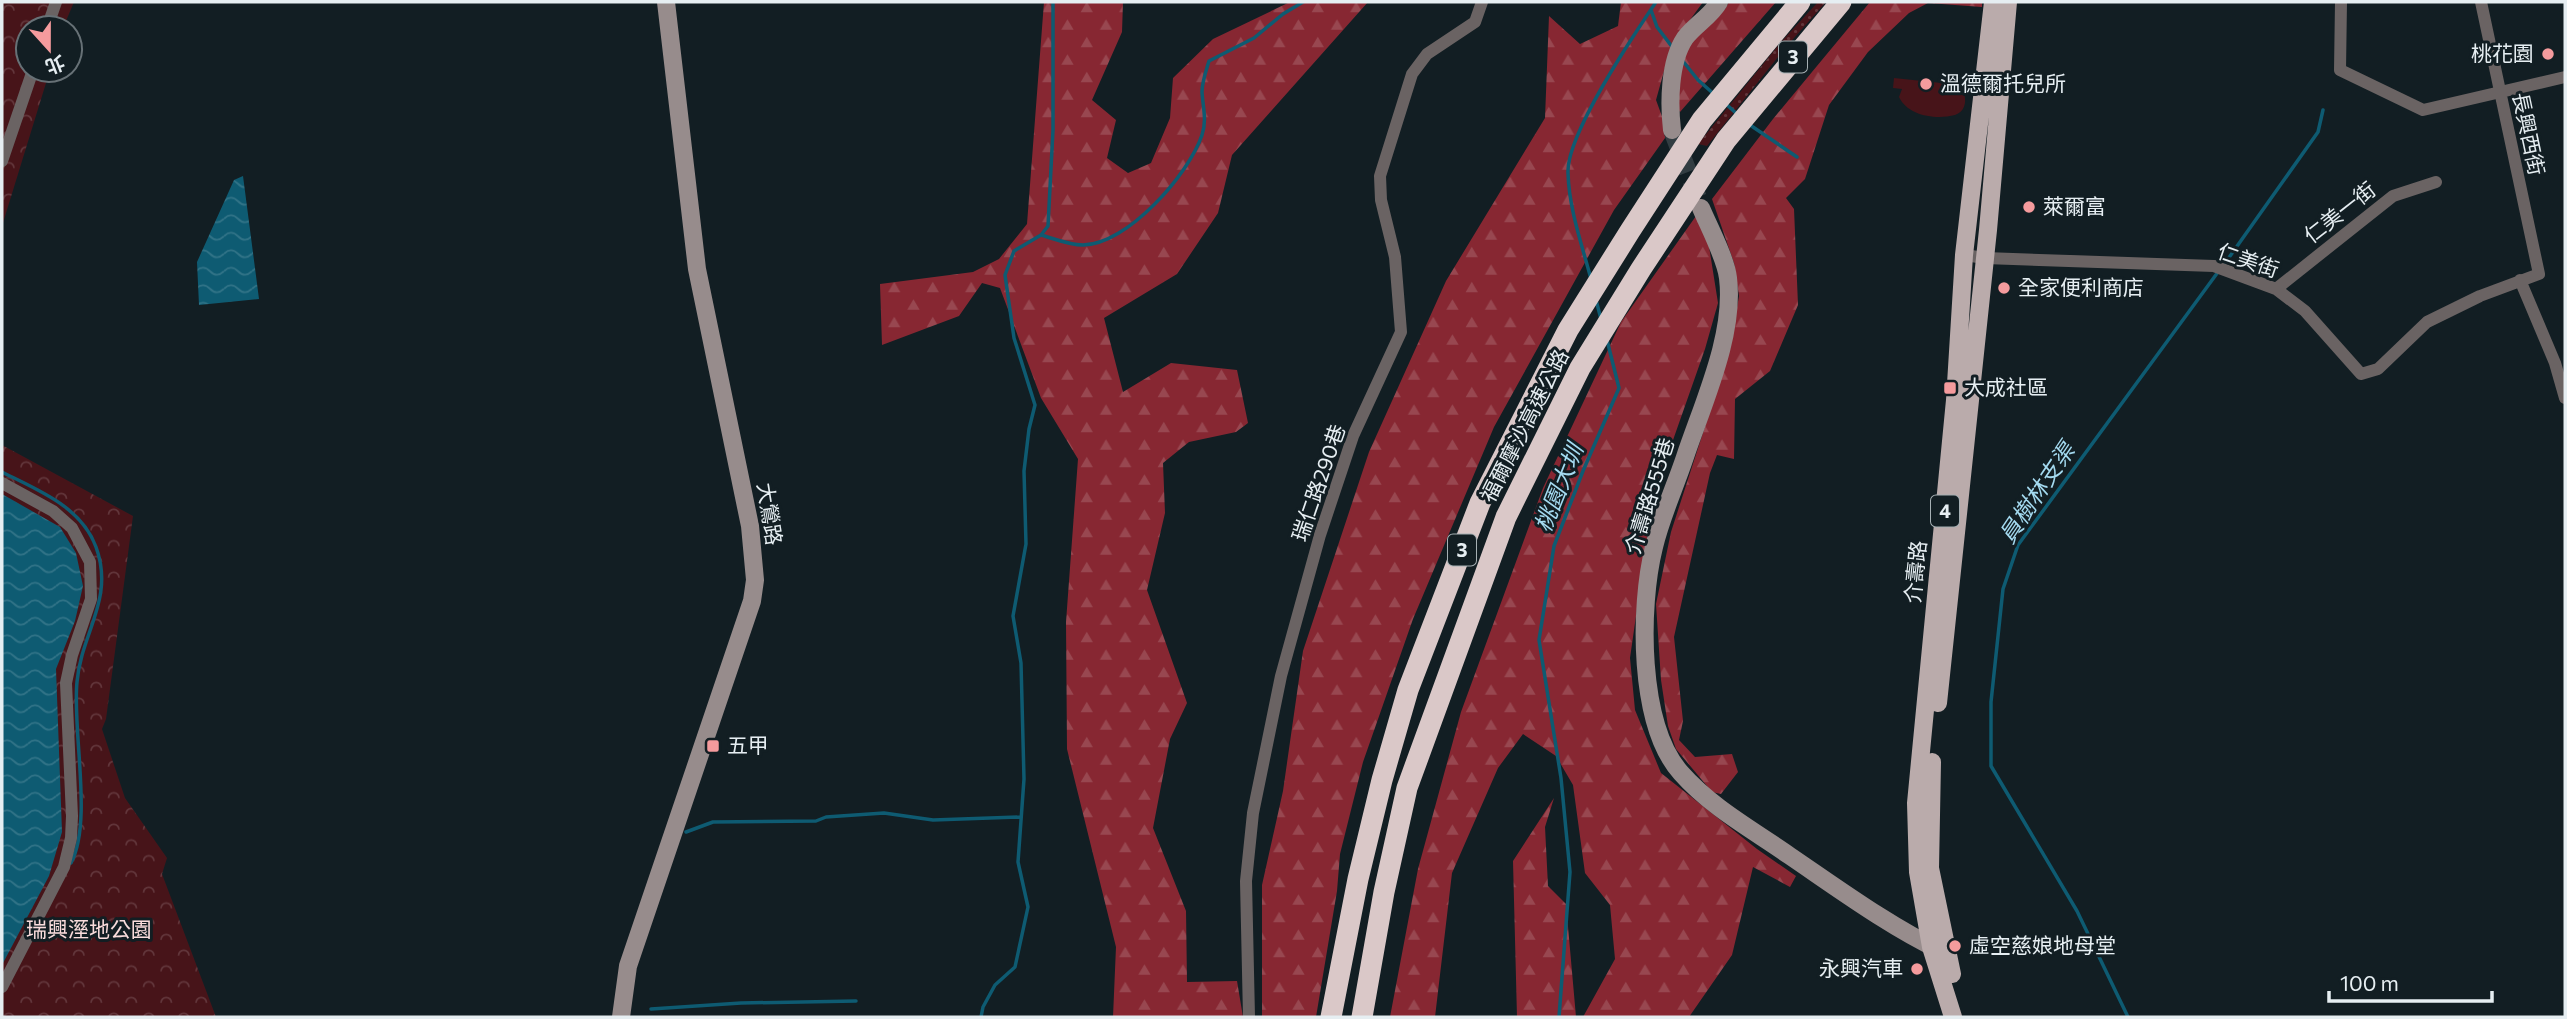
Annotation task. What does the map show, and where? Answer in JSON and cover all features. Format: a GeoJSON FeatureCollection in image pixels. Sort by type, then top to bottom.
{"type":"FeatureCollection","features":[{"type":"Feature","properties":{"kind":"highway","name":"福爾摩沙高速公路"},"geometry":{"type":"LineString","coordinates":[[1331,1017],[1364,855],[1408,690],[1480,503],[1568,330],[1630,231],[1719,99],[1800,2]]}},
{"type":"Feature","properties":{"kind":"highway","name":"福爾摩沙高速公路"},"geometry":{"type":"LineString","coordinates":[[1362,1017],[1406,788],[1506,517],[1580,368],[1641,269],[1726,140],[1842,2]]}},
{"type":"Feature","properties":{"kind":"main road","name":"介壽路"},"geometry":{"type":"LineString","coordinates":[[1953,1017],[1918,872],[1916,803],[1955,400],[1964,255],[1993,2]]}},
{"type":"Feature","properties":{"kind":"main road","name":"介壽路"},"geometry":{"type":"LineString","coordinates":[[1965,1017],[1938,950],[1930,868],[1931,776],[1985,258],[2008,2]]}},
{"type":"Feature","properties":{"kind":"street","name":"大鶯路"},"geometry":{"type":"LineString","coordinates":[[621,1017],[628,966],[752,601],[755,580],[750,526],[697,269],[666,2]]}},
{"type":"Feature","properties":{"kind":"street","name":"瑞仁路290巷"},"geometry":{"type":"LineString","coordinates":[[1249,1017],[1247,881],[1253,813],[1282,676],[1320,535],[1353,436],[1401,332],[1395,257],[1381,200],[1380,176],[1412,74],[1427,54],[1475,22],[1482,2]]}},
{"type":"Feature","properties":{"kind":"street"},"geometry":{"type":"LineString","coordinates":[[1672,130],[1669,102],[1676,60],[1684,40],[1719,2]]}},
{"type":"Feature","properties":{"kind":"street"},"geometry":{"type":"LineString","coordinates":[[2341,2],[2340,70],[2423,110],[2565,77]]}},
{"type":"Feature","properties":{"kind":"street","name":"長興西街"},"geometry":{"type":"LineString","coordinates":[[2481,2],[2539,274]]}},
{"type":"Feature","properties":{"kind":"street"},"geometry":{"type":"LineString","coordinates":[[2,161],[28,84]]}},
{"type":"Feature","properties":{"kind":"street","name":"仁美一街"},"geometry":{"type":"LineString","coordinates":[[2276,289],[2393,196],[2436,182]]}},
{"type":"Feature","properties":{"kind":"street","name":"介壽路555巷"},"geometry":{"type":"LineString","coordinates":[[1701,208],[1728,276],[1727,319],[1711,382],[1654,548],[1645,610],[1645,651],[1654,718],[1664,745],[1679,772],[1720,810],[1867,909],[1938,950]]}},
{"type":"Feature","properties":{"kind":"street","name":"仁美街"},"geometry":{"type":"LineString","coordinates":[[1964,255],[2221,268],[2276,289],[2305,312],[2361,374],[2378,369],[2427,322],[2480,296],[2539,274]]}},
{"type":"Feature","properties":{"kind":"street"},"geometry":{"type":"LineString","coordinates":[[2520,281],[2555,363],[2565,398]]}},
{"type":"Feature","properties":{"kind":"street"},"geometry":{"type":"LineString","coordinates":[[2,483],[53,510],[72,528],[90,562],[92,599],[72,655],[66,682],[71,838],[64,867],[2,987]]}},
{"type":"Feature","properties":{"kind":"green space"},"geometry":{"type":"Polygon","coordinates":[[[2,2],[74,2],[69,14],[14,14],[14,84],[46,84],[2,226],[2,2]]]}},
{"type":"Feature","properties":{"kind":"green space"},"geometry":{"type":"Polygon","coordinates":[[[1044,2],[1123,2],[1122,32],[1092,100],[1116,120],[1107,158],[1128,173],[1151,163],[1170,118],[1173,78],[1213,39],[1290,2],[1368,2],[1232,155],[1218,213],[1177,274],[1104,318],[1123,392],[1171,363],[1237,370],[1248,423],[1236,432],[1189,442],[1163,463],[1165,513],[1147,590],[1187,703],[1170,739],[1153,828],[1186,911],[1187,982],[1237,981],[1243,1017],[1113,1017],[1116,947],[1067,749],[1066,622],[1078,459],[1041,398],[1000,288],[982,283],[959,316],[882,345],[880,284],[973,272],[999,259],[1027,224],[1044,2]]]}},
{"type":"Feature","properties":{"kind":"green space"},"geometry":{"type":"Polygon","coordinates":[[[1621,2],[1703,2],[1671,46],[1656,100],[1667,130],[1665,138],[1614,210],[1494,427],[1413,619],[1363,762],[1340,854],[1337,891],[1316,1017],[1262,1017],[1262,885],[1283,791],[1303,651],[1369,452],[1446,281],[1545,118],[1549,16],[1580,44],[1618,26],[1621,2]]]}},
{"type":"Feature","properties":{"kind":"green space"},"geometry":{"type":"Polygon","coordinates":[[[1729,2],[1776,2],[1680,112],[1673,100],[1686,47],[1729,2]]]}},
{"type":"Feature","properties":{"kind":"green space"},"geometry":{"type":"Polygon","coordinates":[[[1818,2],[1826,2],[1786,47],[1707,146],[1698,144],[1781,42],[1818,2]]]}},
{"type":"Feature","properties":{"kind":"green space"},"geometry":{"type":"Polygon","coordinates":[[[1870,2],[1982,2],[1982,7],[1928,3],[1909,13],[1868,52],[1829,105],[1805,179],[1786,198],[1794,209],[1798,305],[1770,371],[1735,399],[1734,459],[1717,455],[1710,473],[1674,637],[1683,721],[1679,740],[1695,757],[1732,754],[1738,772],[1721,794],[1712,792],[1676,749],[1668,726],[1661,680],[1656,604],[1671,532],[1730,349],[1739,296],[1734,263],[1712,199],[1773,119],[1870,2]]]}},
{"type":"Feature","properties":{"kind":"green space"},"geometry":{"type":"Polygon","coordinates":[[[1894,78],[1970,86],[1969,94],[1964,94],[1964,107],[1958,114],[1931,117],[1909,109],[1903,103],[1899,97],[1902,89],[1893,88],[1894,78]]]}},
{"type":"Feature","properties":{"kind":"green space"},"geometry":{"type":"Polygon","coordinates":[[[1696,216],[1708,240],[1718,303],[1705,349],[1653,497],[1630,658],[1635,710],[1661,773],[1757,849],[1796,876],[1790,887],[1753,867],[1732,955],[1689,1017],[1583,1017],[1615,959],[1610,905],[1585,873],[1573,785],[1556,756],[1523,734],[1498,768],[1452,873],[1435,1017],[1390,1017],[1418,869],[1461,712],[1543,488],[1621,322],[1696,216]]]}},
{"type":"Feature","properties":{"kind":"green space","name":"瑞興溼地公園"},"geometry":{"type":"Polygon","coordinates":[[[2,445],[133,516],[106,719],[102,729],[125,798],[167,858],[162,874],[216,1017],[2,1017],[2,445]]]}},
{"type":"Feature","properties":{"kind":"green space"},"geometry":{"type":"Polygon","coordinates":[[[1554,798],[1545,827],[1548,886],[1566,904],[1576,1017],[1517,1017],[1513,861],[1554,798]]]}},
{"type":"Feature","properties":{"kind":"water"},"geometry":{"type":"Polygon","coordinates":[[[243,176],[259,299],[199,305],[197,262],[234,180],[243,176]]]}},
{"type":"Feature","properties":{"kind":"water"},"geometry":{"type":"Polygon","coordinates":[[[2,494],[60,527],[76,553],[83,586],[75,621],[56,669],[62,832],[49,876],[2,965],[2,494]]]}},
{"type":"Feature","properties":{"kind":"waterway"},"geometry":{"type":"LineString","coordinates":[[981,1017],[983,1007],[995,985],[1015,967],[1028,907],[1018,862],[1024,779],[1021,663],[1013,616],[1026,544],[1024,471],[1035,405],[1014,338],[1005,275],[1014,251],[1041,235],[1048,226],[1053,130],[1053,2]]}},
{"type":"Feature","properties":{"kind":"waterway"},"geometry":{"type":"LineString","coordinates":[[1041,235],[1083,245],[1100,242],[1137,220],[1154,205],[1184,169],[1202,135],[1202,88],[1209,61],[1254,38],[1283,14],[1303,2]]}},
{"type":"Feature","properties":{"kind":"waterway","name":"桃園大圳"},"geometry":{"type":"LineString","coordinates":[[1591,279],[1571,200],[1568,173],[1570,156],[1589,111],[1656,2]]}},
{"type":"Feature","properties":{"kind":"waterway"},"geometry":{"type":"LineString","coordinates":[[1651,10],[1657,27],[1673,48]]}},
{"type":"Feature","properties":{"kind":"waterway"},"geometry":{"type":"LineString","coordinates":[[1682,60],[1715,95]]}},
{"type":"Feature","properties":{"kind":"waterway"},"geometry":{"type":"LineString","coordinates":[[1726,104],[1738,115]]}},
{"type":"Feature","properties":{"kind":"waterway","name":"員樹林支渠"},"geometry":{"type":"LineString","coordinates":[[2223,266],[2318,132],[2323,110]]}},
{"type":"Feature","properties":{"kind":"waterway"},"geometry":{"type":"LineString","coordinates":[[1750,125],[1797,157]]}},
{"type":"Feature","properties":{"kind":"waterway","name":"員樹林支渠"},"geometry":{"type":"LineString","coordinates":[[2128,1017],[2077,911],[1991,766],[1991,702],[2003,589],[2018,545],[2218,272]]}},
{"type":"Feature","properties":{"kind":"waterway","name":"桃園大圳"},"geometry":{"type":"LineString","coordinates":[[1596,300],[1601,319]]}},
{"type":"Feature","properties":{"kind":"waterway","name":"桃園大圳"},"geometry":{"type":"LineString","coordinates":[[1559,1017],[1570,872],[1561,778],[1539,640],[1554,546],[1619,388],[1607,340]]}},
{"type":"Feature","properties":{"kind":"waterway"},"geometry":{"type":"LineString","coordinates":[[2,472],[69,510],[89,533],[101,566],[99,600],[77,682],[81,824],[71,863]]}},
{"type":"Feature","properties":{"kind":"waterway"},"geometry":{"type":"LineString","coordinates":[[686,832],[713,822],[816,821],[826,817],[884,813],[933,820],[1021,817]]}},
{"type":"Feature","properties":{"kind":"waterway"},"geometry":{"type":"LineString","coordinates":[[651,1009],[741,1003],[856,1001]]}},
{"type":"Feature","properties":{"kind":"tunnel"},"geometry":{"type":"LineString","coordinates":[[1672,130],[1698,198]]}},
{"type":"Feature","properties":{"kind":"place","name":"桃花園"},"geometry":{"type":"Point","coordinates":[2548,54]}},
{"type":"Feature","properties":{"kind":"place","name":"溫德爾托兒所"},"geometry":{"type":"Point","coordinates":[1926,84]}},
{"type":"Feature","properties":{"kind":"place","name":"萊爾富"},"geometry":{"type":"Point","coordinates":[2029,207]}},
{"type":"Feature","properties":{"kind":"place","name":"全家便利商店"},"geometry":{"type":"Point","coordinates":[2004,288]}},
{"type":"Feature","properties":{"kind":"place","name":"大成社區"},"geometry":{"type":"Point","coordinates":[1950,388]}},
{"type":"Feature","properties":{"kind":"place","name":"五甲"},"geometry":{"type":"Point","coordinates":[713,746]}},
{"type":"Feature","properties":{"kind":"place","name":"虛空慈娘地母堂"},"geometry":{"type":"Point","coordinates":[1955,946]}},
{"type":"Feature","properties":{"kind":"place","name":"永興汽車"},"geometry":{"type":"Point","coordinates":[1917,969]}}]}
